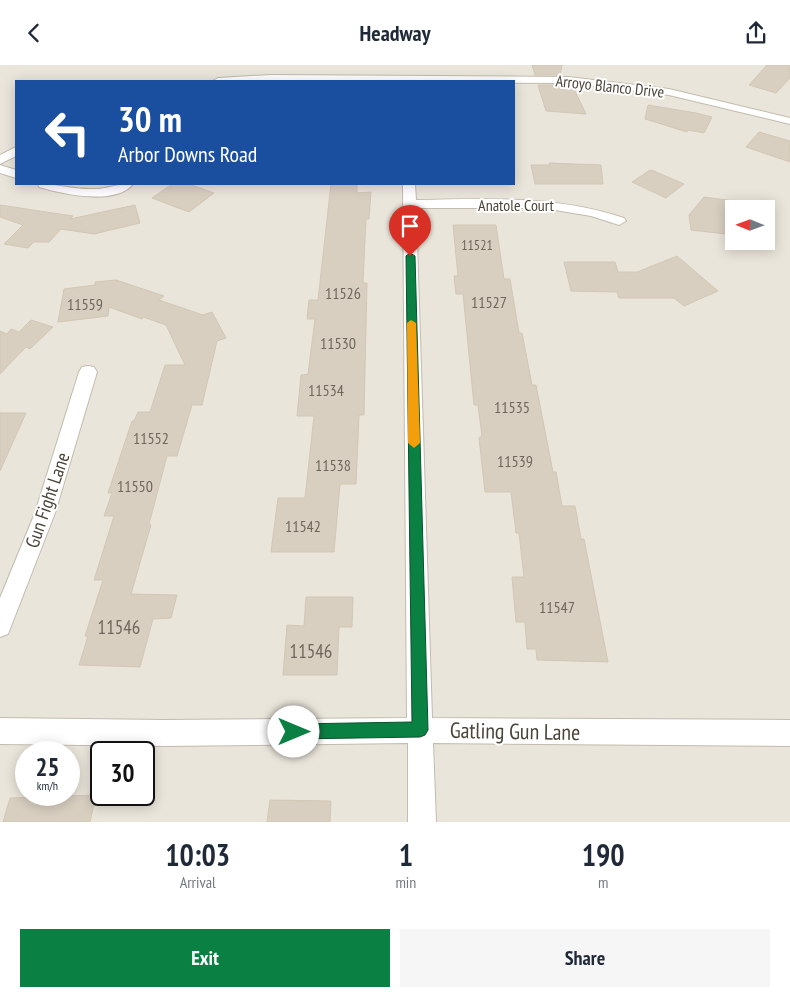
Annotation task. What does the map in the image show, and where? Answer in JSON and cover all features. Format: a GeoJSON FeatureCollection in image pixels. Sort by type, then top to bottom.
{"type":"FeatureCollection","features":[{"type":"Feature","properties":{"kind":"street","name":"Arroyo Blanco Drive"},"geometry":{"type":"LineString","coordinates":[[236,80],[407,75],[510,78],[595,77],[689,95],[790,121]]}},
{"type":"Feature","properties":{"kind":"street"},"geometry":{"type":"LineString","coordinates":[[0,159],[15,152]]}},
{"type":"Feature","properties":{"kind":"street"},"geometry":{"type":"LineString","coordinates":[[0,169],[15,174]]}},
{"type":"Feature","properties":{"kind":"street"},"geometry":{"type":"LineString","coordinates":[[48,185],[79,194],[109,191],[124,185]]}},
{"type":"Feature","properties":{"kind":"street"},"geometry":{"type":"LineString","coordinates":[[409,185],[422,822]]}},
{"type":"Feature","properties":{"kind":"street","name":"Anatole Court"},"geometry":{"type":"LineString","coordinates":[[409,204],[559,205],[597,212],[619,221]]}},
{"type":"Feature","properties":{"kind":"street","name":"Gun Fight Lane"},"geometry":{"type":"LineString","coordinates":[[0,626],[45,513],[88,372]]}},
{"type":"Feature","properties":{"kind":"street","name":"Gatling Gun Lane"},"geometry":{"type":"LineString","coordinates":[[0,731],[165,733],[420,730],[790,733]]}},
{"type":"Feature","properties":{"kind":"shaded area"},"geometry":{"type":"Polygon","coordinates":[[[0,65],[790,65],[790,822],[0,822],[0,65]]]}},
{"type":"Feature","properties":{"kind":"building"},"geometry":{"type":"Polygon","coordinates":[[[532,65],[562,65],[560,75],[535,75],[532,65]]]}},
{"type":"Feature","properties":{"kind":"building"},"geometry":{"type":"Polygon","coordinates":[[[767,65],[790,65],[790,78],[776,93],[749,85],[767,65]]]}},
{"type":"Feature","properties":{"kind":"building"},"geometry":{"type":"Polygon","coordinates":[[[538,85],[572,85],[586,114],[546,111],[538,85]]]}},
{"type":"Feature","properties":{"kind":"building"},"geometry":{"type":"Polygon","coordinates":[[[648,105],[712,117],[704,133],[688,130],[687,132],[645,119],[648,105]]]}},
{"type":"Feature","properties":{"kind":"building"},"geometry":{"type":"Polygon","coordinates":[[[759,132],[790,141],[790,162],[746,147],[759,132]]]}},
{"type":"Feature","properties":{"kind":"building"},"geometry":{"type":"Polygon","coordinates":[[[549,163],[601,165],[603,184],[535,184],[531,165],[550,165],[549,163]]]}},
{"type":"Feature","properties":{"kind":"building"},"geometry":{"type":"Polygon","coordinates":[[[650,170],[684,184],[666,198],[632,182],[650,170]]]}},
{"type":"Feature","properties":{"kind":"building"},"geometry":{"type":"Polygon","coordinates":[[[171,185],[192,185],[214,193],[189,212],[152,198],[171,185]]]}},
{"type":"Feature","properties":{"kind":"building"},"geometry":{"type":"Polygon","coordinates":[[[331,185],[357,185],[357,193],[371,192],[369,219],[366,219],[363,283],[367,283],[364,415],[359,415],[356,484],[340,484],[334,552],[271,552],[278,498],[305,498],[314,416],[297,416],[301,375],[308,374],[315,319],[307,319],[309,300],[318,300],[331,185]]]}},
{"type":"Feature","properties":{"kind":"building"},"geometry":{"type":"Polygon","coordinates":[[[704,197],[726,200],[725,234],[691,230],[689,215],[704,197]]]}},
{"type":"Feature","properties":{"kind":"building"},"geometry":{"type":"Polygon","coordinates":[[[0,205],[73,216],[70,219],[135,205],[140,223],[94,234],[61,229],[49,242],[34,242],[28,248],[4,244],[23,225],[0,217],[0,205]]]}},
{"type":"Feature","properties":{"kind":"building"},"geometry":{"type":"Polygon","coordinates":[[[453,225],[496,225],[504,279],[510,279],[519,333],[522,333],[532,385],[536,385],[553,472],[556,472],[562,506],[575,506],[581,539],[584,539],[608,662],[537,660],[536,649],[527,649],[525,622],[516,622],[512,577],[524,577],[519,533],[516,533],[511,492],[485,492],[479,438],[482,436],[478,405],[474,405],[463,294],[456,294],[454,276],[458,276],[453,225]]]}},
{"type":"Feature","properties":{"kind":"building"},"geometry":{"type":"Polygon","coordinates":[[[677,256],[718,291],[684,306],[674,298],[619,298],[617,292],[571,291],[564,262],[615,262],[618,272],[637,272],[677,256]]]}},
{"type":"Feature","properties":{"kind":"building"},"geometry":{"type":"Polygon","coordinates":[[[116,280],[164,296],[159,300],[203,315],[212,312],[226,338],[217,341],[202,405],[192,405],[177,456],[167,456],[149,524],[151,525],[131,594],[177,595],[171,618],[153,619],[140,667],[79,665],[88,636],[85,636],[103,580],[94,580],[114,516],[104,516],[112,493],[108,493],[132,421],[134,421],[138,412],[150,412],[165,365],[185,365],[166,325],[143,317],[142,319],[109,307],[108,316],[58,322],[64,289],[95,285],[95,282],[116,280]]]}},
{"type":"Feature","properties":{"kind":"building"},"geometry":{"type":"Polygon","coordinates":[[[31,320],[53,327],[30,349],[26,347],[0,374],[0,331],[7,334],[11,329],[19,332],[31,320]]]}},
{"type":"Feature","properties":{"kind":"building"},"geometry":{"type":"Polygon","coordinates":[[[0,413],[26,413],[0,471],[0,413]]]}},
{"type":"Feature","properties":{"kind":"building"},"geometry":{"type":"Polygon","coordinates":[[[306,597],[353,597],[352,627],[339,627],[337,675],[283,675],[287,625],[304,626],[306,597]]]}},
{"type":"Feature","properties":{"kind":"building"},"geometry":{"type":"Polygon","coordinates":[[[90,795],[90,806],[94,806],[90,822],[3,822],[10,798],[15,798],[15,806],[80,806],[80,796],[90,795]]]}},
{"type":"Feature","properties":{"kind":"building"},"geometry":{"type":"Polygon","coordinates":[[[270,800],[331,801],[330,822],[267,822],[270,800]]]}},
{"type":"Feature","properties":{"kind":"slow traffic"},"geometry":{"type":"LineString","coordinates":[[411,323],[414,443]]}},
{"type":"Feature","properties":{"kind":"route"},"geometry":{"type":"LineString","coordinates":[[294,732],[420,730],[410,256]]}}]}
